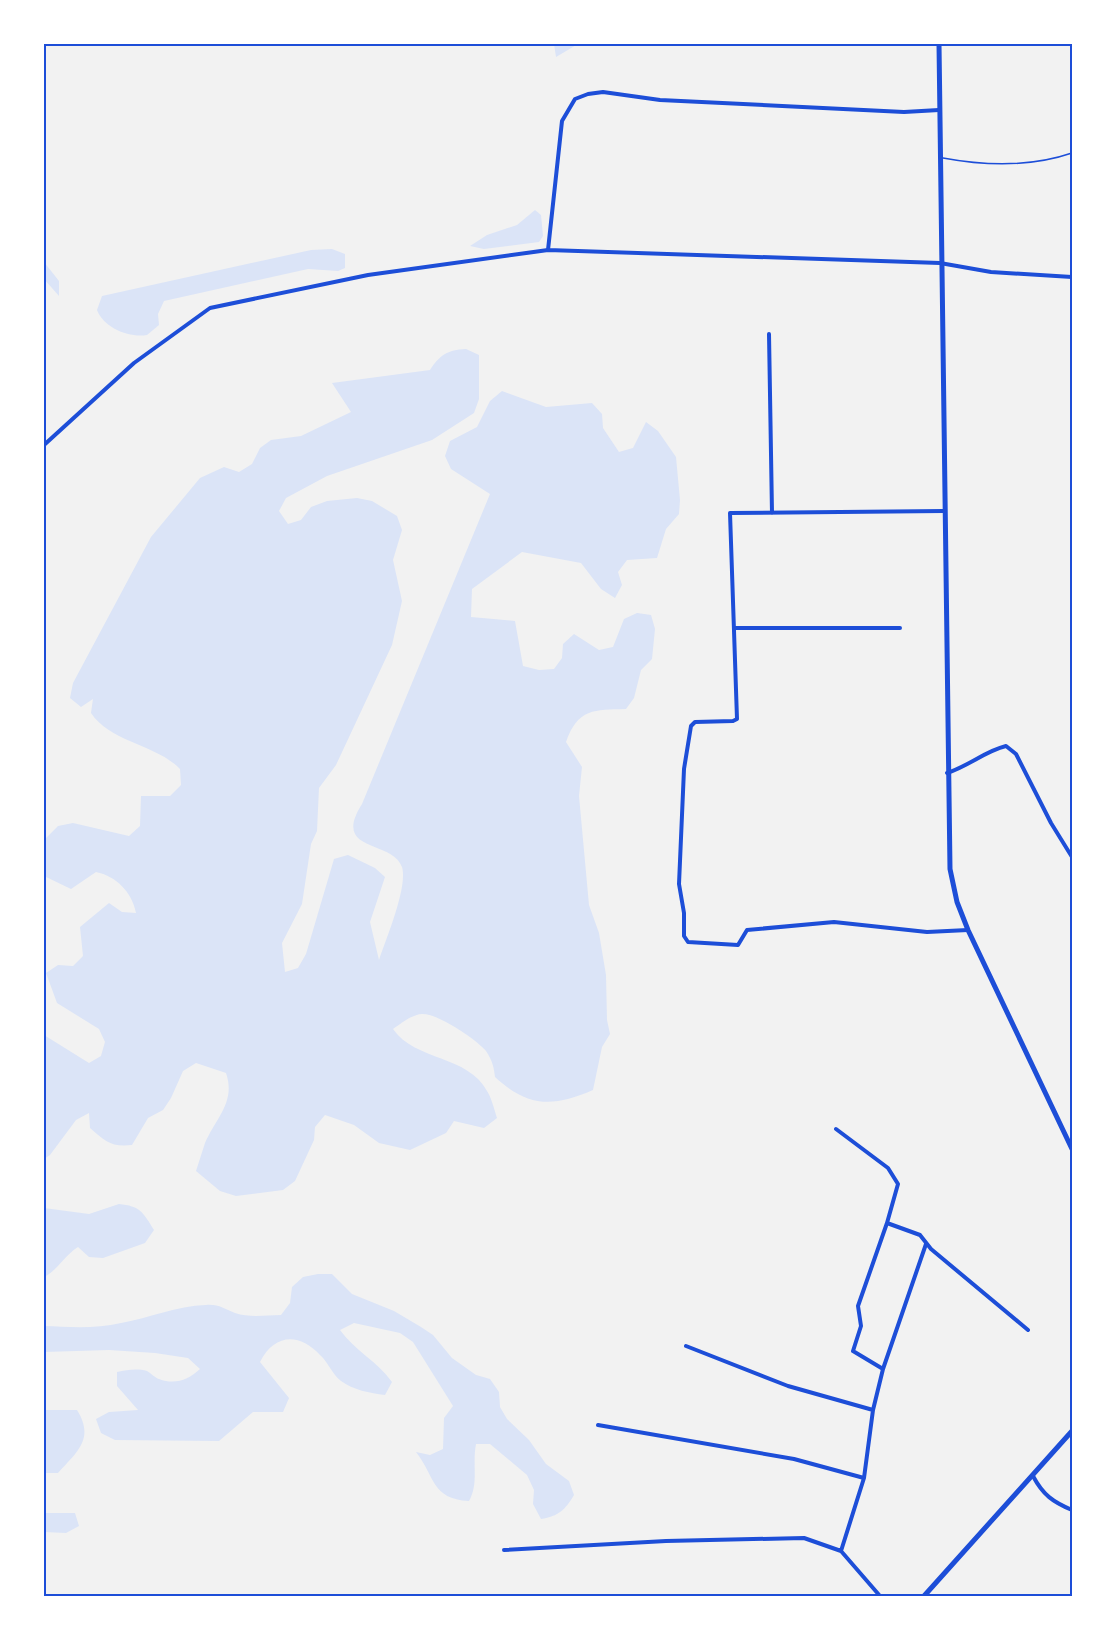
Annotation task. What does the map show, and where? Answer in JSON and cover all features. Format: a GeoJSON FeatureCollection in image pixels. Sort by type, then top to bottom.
{"type":"FeatureCollection","features":[{"type":"Feature","properties":{"kind":"main road"},"geometry":{"type":"LineString","coordinates":[[939,44],[940,263],[950,870],[957,902],[968,930],[1072,1149]]}},
{"type":"Feature","properties":{"kind":"main road"},"geometry":{"type":"LineString","coordinates":[[924,1596],[1072,1431]]}},
{"type":"Feature","properties":{"kind":"street"},"geometry":{"type":"LineString","coordinates":[[548,250],[562,121],[575,99],[588,94],[603,92],[660,100],[904,112],[939,110]]}},
{"type":"Feature","properties":{"kind":"street"},"geometry":{"type":"LineString","coordinates":[[44,445],[134,363],[210,308],[368,275],[548,250],[940,263],[991,272],[1072,277]]}},
{"type":"Feature","properties":{"kind":"street"},"geometry":{"type":"LineString","coordinates":[[769,334],[772,513]]}},
{"type":"Feature","properties":{"kind":"street"},"geometry":{"type":"LineString","coordinates":[[944,511],[730,513],[737,718],[733,721],[695,722],[691,726],[684,769],[679,884],[684,913],[684,936],[688,942],[738,945],[747,930],[834,922],[927,932],[968,930]]}},
{"type":"Feature","properties":{"kind":"street"},"geometry":{"type":"LineString","coordinates":[[734,628],[900,628]]}},
{"type":"Feature","properties":{"kind":"street"},"geometry":{"type":"LineString","coordinates":[[947,773],[965,767],[995,749],[1006,746],[1016,754],[1051,824],[1072,857]]}},
{"type":"Feature","properties":{"kind":"street"},"geometry":{"type":"LineString","coordinates":[[836,1129],[888,1168],[898,1184],[890,1216],[858,1306],[861,1326],[853,1351],[883,1369]]}},
{"type":"Feature","properties":{"kind":"street"},"geometry":{"type":"LineString","coordinates":[[887,1223],[920,1235],[931,1249],[1028,1330]]}},
{"type":"Feature","properties":{"kind":"street"},"geometry":{"type":"LineString","coordinates":[[841,1551],[864,1478],[873,1410],[883,1369],[926,1244]]}},
{"type":"Feature","properties":{"kind":"street"},"geometry":{"type":"LineString","coordinates":[[686,1346],[788,1386],[873,1410]]}},
{"type":"Feature","properties":{"kind":"street"},"geometry":{"type":"LineString","coordinates":[[598,1425],[794,1459],[864,1478]]}},
{"type":"Feature","properties":{"kind":"street"},"geometry":{"type":"LineString","coordinates":[[1033,1476],[1042,1493],[1053,1502],[1072,1510]]}},
{"type":"Feature","properties":{"kind":"street"},"geometry":{"type":"LineString","coordinates":[[504,1550],[666,1541],[804,1538],[841,1551],[880,1596]]}},
{"type":"Feature","properties":{"kind":"lane"},"geometry":{"type":"LineString","coordinates":[[940,157],[973,164],[1011,163],[1048,161],[1072,153]]}},
{"type":"Feature","properties":{"kind":"shaded area"},"geometry":{"type":"Polygon","coordinates":[[[554,44],[578,44],[556,57],[554,44]]]}},
{"type":"Feature","properties":{"kind":"shaded area"},"geometry":{"type":"Polygon","coordinates":[[[535,210],[541,215],[543,236],[539,242],[484,249],[470,246],[487,235],[517,225],[535,210]]]}},
{"type":"Feature","properties":{"kind":"shaded area"},"geometry":{"type":"Polygon","coordinates":[[[332,249],[345,254],[345,268],[338,271],[308,269],[164,301],[158,314],[159,325],[147,335],[133,335],[111,327],[97,310],[102,296],[311,250],[332,249]]]}},
{"type":"Feature","properties":{"kind":"shaded area"},"geometry":{"type":"Polygon","coordinates":[[[44,262],[59,281],[59,296],[44,279],[44,262]]]}},
{"type":"Feature","properties":{"kind":"shaded area"},"geometry":{"type":"Polygon","coordinates":[[[466,349],[479,355],[479,399],[474,413],[432,440],[327,476],[286,498],[279,511],[288,524],[301,520],[311,507],[327,501],[357,498],[372,501],[397,516],[402,530],[393,560],[402,601],[392,645],[336,765],[319,788],[317,831],[311,844],[302,904],[282,943],[285,972],[298,968],[306,954],[334,859],[348,855],[375,868],[385,877],[370,922],[379,960],[395,913],[402,887],[402,867],[396,858],[387,852],[358,838],[354,831],[354,820],[490,494],[451,469],[445,456],[450,441],[477,427],[490,401],[502,391],[546,407],[592,403],[602,414],[603,428],[619,452],[633,448],[646,422],[658,431],[676,457],[680,500],[679,514],[666,529],[657,558],[627,560],[618,572],[622,585],[615,598],[601,589],[581,563],[522,552],[472,589],[471,617],[515,621],[523,666],[539,670],[554,669],[562,658],[563,644],[574,634],[599,650],[613,647],[624,619],[637,613],[651,615],[655,629],[652,659],[641,670],[634,698],[626,709],[588,713],[576,723],[566,742],[582,767],[579,796],[589,905],[599,933],[606,975],[607,1020],[610,1034],[602,1047],[593,1090],[566,1100],[553,1102],[530,1099],[507,1087],[495,1077],[488,1054],[474,1040],[437,1018],[418,1014],[393,1029],[414,1047],[455,1064],[478,1079],[489,1094],[497,1118],[484,1128],[454,1121],[446,1133],[410,1150],[379,1143],[354,1125],[325,1115],[315,1127],[314,1140],[295,1181],[283,1190],[236,1196],[220,1191],[196,1171],[205,1143],[227,1101],[228,1083],[226,1073],[196,1063],[183,1071],[163,1110],[148,1118],[132,1145],[114,1144],[100,1137],[90,1128],[89,1113],[76,1120],[50,1155],[44,1159],[44,1035],[89,1063],[101,1056],[105,1042],[99,1029],[57,1003],[46,973],[58,965],[73,966],[83,956],[80,927],[109,903],[122,912],[136,913],[131,898],[122,886],[103,874],[96,872],[71,889],[44,876],[44,840],[58,826],[73,823],[129,836],[140,826],[141,796],[170,796],[181,785],[180,769],[170,761],[110,731],[100,723],[91,713],[93,699],[81,707],[70,698],[73,683],[151,537],[200,478],[224,467],[239,472],[252,464],[260,448],[271,440],[301,436],[351,412],[332,383],[430,370],[445,354],[466,349]]]}},
{"type":"Feature","properties":{"kind":"shaded area"},"geometry":{"type":"Polygon","coordinates":[[[119,1204],[136,1208],[147,1219],[154,1230],[145,1243],[103,1258],[89,1257],[78,1247],[44,1277],[44,1208],[89,1214],[119,1204]]]}},
{"type":"Feature","properties":{"kind":"shaded area"},"geometry":{"type":"Polygon","coordinates":[[[332,1274],[352,1294],[394,1311],[421,1327],[433,1335],[452,1358],[476,1375],[490,1379],[499,1392],[500,1407],[507,1419],[529,1440],[546,1464],[569,1481],[574,1495],[564,1508],[557,1514],[541,1519],[533,1504],[534,1490],[527,1475],[490,1444],[476,1444],[475,1481],[469,1501],[447,1496],[435,1485],[416,1452],[430,1455],[443,1449],[444,1418],[453,1406],[413,1342],[400,1333],[354,1323],[340,1330],[392,1382],[385,1395],[362,1391],[346,1384],[338,1378],[320,1355],[304,1342],[287,1339],[280,1341],[272,1346],[260,1362],[289,1398],[283,1412],[253,1412],[219,1441],[115,1440],[101,1433],[96,1419],[109,1412],[138,1410],[117,1386],[117,1372],[143,1370],[165,1381],[181,1380],[200,1369],[188,1358],[109,1350],[44,1352],[44,1326],[112,1325],[206,1305],[218,1306],[246,1315],[281,1315],[290,1303],[292,1287],[303,1277],[332,1274]]]}},
{"type":"Feature","properties":{"kind":"shaded area"},"geometry":{"type":"Polygon","coordinates":[[[44,1410],[77,1410],[84,1429],[84,1437],[77,1451],[58,1473],[44,1473],[44,1410]]]}},
{"type":"Feature","properties":{"kind":"shaded area"},"geometry":{"type":"Polygon","coordinates":[[[44,1513],[75,1513],[79,1526],[66,1533],[44,1532],[44,1513]]]}}]}
